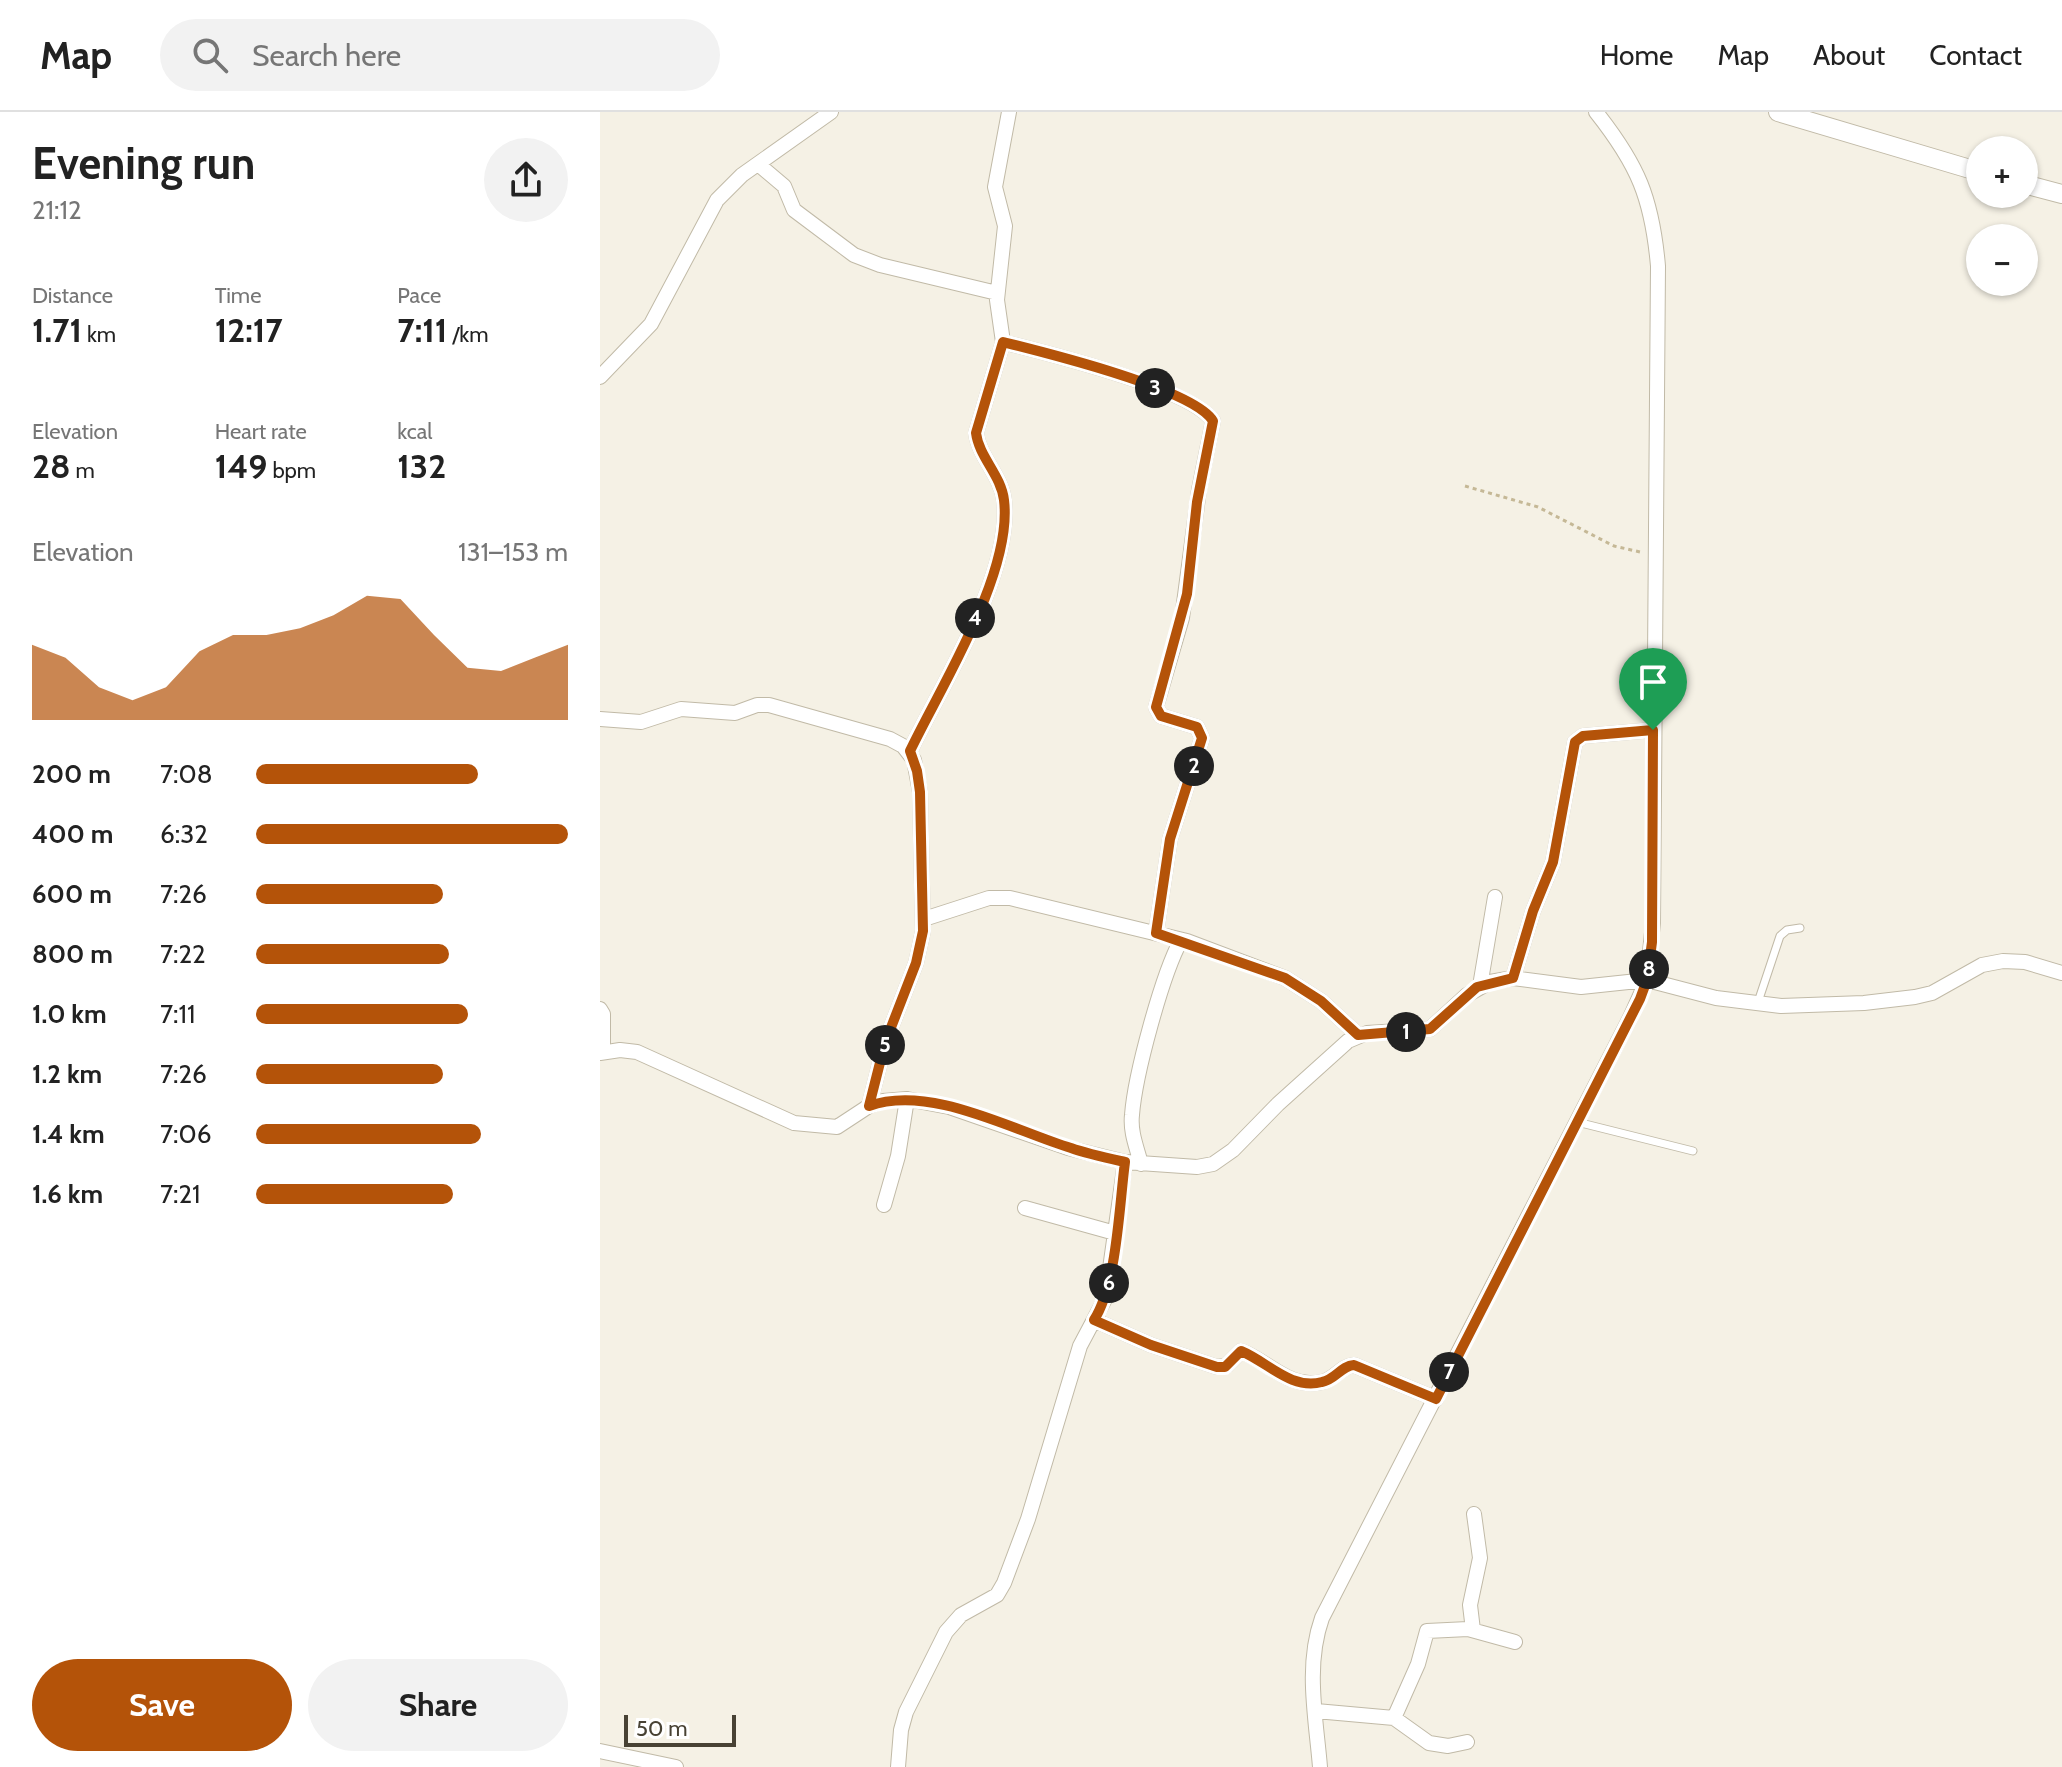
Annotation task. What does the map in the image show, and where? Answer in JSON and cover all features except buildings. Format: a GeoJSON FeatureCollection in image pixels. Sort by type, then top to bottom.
{"type":"FeatureCollection","features":[{"type":"Feature","properties":{"kind":"street"},"geometry":{"type":"LineString","coordinates":[[601,373],[651,324],[717,200],[758,164],[831,112]]}},
{"type":"Feature","properties":{"kind":"street"},"geometry":{"type":"LineString","coordinates":[[910,751],[987,591],[1002,539],[1005,513],[1002,487],[979,445],[976,433],[1003,342],[997,293],[1006,234],[1005,219],[995,187],[1009,112]]}},
{"type":"Feature","properties":{"kind":"street"},"geometry":{"type":"LineString","coordinates":[[1320,1767],[1313,1652],[1322,1618],[1647,980],[1653,923],[1656,250],[1645,192],[1638,175],[1620,142],[1596,112]]}},
{"type":"Feature","properties":{"kind":"street"},"geometry":{"type":"LineString","coordinates":[[1778,112],[1966,168]]}},
{"type":"Feature","properties":{"kind":"street"},"geometry":{"type":"LineString","coordinates":[[758,164],[786,189],[794,210],[854,255],[880,265],[997,293]]}},
{"type":"Feature","properties":{"kind":"street"},"geometry":{"type":"LineString","coordinates":[[2038,188],[2062,194]]}},
{"type":"Feature","properties":{"kind":"street"},"geometry":{"type":"LineString","coordinates":[[1003,342],[1074,361],[1153,388],[1205,411],[1213,421],[1197,502],[1187,594],[1156,707],[1161,716],[1197,727],[1202,738],[1170,839],[1156,933]]}},
{"type":"Feature","properties":{"kind":"street"},"geometry":{"type":"LineString","coordinates":[[600,719],[648,722],[681,709],[735,713],[765,704],[890,739],[910,751],[920,792],[924,919],[916,963],[889,1031],[869,1106]]}},
{"type":"Feature","properties":{"kind":"street"},"geometry":{"type":"LineString","coordinates":[[1513,978],[1533,911],[1553,862],[1575,742],[1583,736],[1653,730]]}},
{"type":"Feature","properties":{"kind":"street"},"geometry":{"type":"LineString","coordinates":[[1480,986],[1495,897]]}},
{"type":"Feature","properties":{"kind":"street"},"geometry":{"type":"LineString","coordinates":[[924,919],[998,898],[1156,933],[1294,982],[1321,1001],[1358,1035]]}},
{"type":"Feature","properties":{"kind":"street"},"geometry":{"type":"LineString","coordinates":[[1141,1164],[1132,1125],[1134,1102],[1157,1010],[1181,940]]}},
{"type":"Feature","properties":{"kind":"street"},"geometry":{"type":"LineString","coordinates":[[600,1009],[604,1019],[602,1053],[620,1050],[637,1052],[794,1123],[837,1127],[869,1106],[907,1099],[949,1107],[1068,1148],[1125,1162],[1179,1168],[1213,1164],[1233,1150],[1278,1104],[1358,1035],[1430,1029],[1480,986],[1513,978],[1581,987],[1647,980],[1757,1004],[1790,1006],[1903,999],[1932,993],[1982,965],[2003,961],[2025,962],[2062,973]]}},
{"type":"Feature","properties":{"kind":"street"},"geometry":{"type":"LineString","coordinates":[[884,1205],[898,1156],[907,1099]]}},
{"type":"Feature","properties":{"kind":"street"},"geometry":{"type":"LineString","coordinates":[[898,1767],[906,1712],[946,1632],[961,1615],[997,1595],[1004,1583],[1028,1519],[1080,1346],[1106,1297],[1125,1162]]}},
{"type":"Feature","properties":{"kind":"street"},"geometry":{"type":"LineString","coordinates":[[1025,1208],[1115,1233]]}},
{"type":"Feature","properties":{"kind":"street"},"geometry":{"type":"LineString","coordinates":[[1094,1320],[1151,1345],[1217,1367],[1225,1367],[1241,1351],[1291,1379],[1310,1384],[1326,1381],[1345,1367],[1354,1365],[1436,1399]]}},
{"type":"Feature","properties":{"kind":"street"},"geometry":{"type":"LineString","coordinates":[[1473,1630],[1470,1605],[1480,1558],[1474,1514]]}},
{"type":"Feature","properties":{"kind":"street"},"geometry":{"type":"LineString","coordinates":[[1394,1718],[1418,1664],[1425,1632],[1473,1630],[1515,1642]]}},
{"type":"Feature","properties":{"kind":"street"},"geometry":{"type":"LineString","coordinates":[[1316,1711],[1394,1718],[1429,1743],[1448,1746],[1467,1742]]}},
{"type":"Feature","properties":{"kind":"street"},"geometry":{"type":"LineString","coordinates":[[600,1751],[676,1767]]}},
{"type":"Feature","properties":{"kind":"lane"},"geometry":{"type":"LineString","coordinates":[[1757,1004],[1780,936],[1787,930],[1800,928]]}},
{"type":"Feature","properties":{"kind":"lane"},"geometry":{"type":"LineString","coordinates":[[1577,1122],[1693,1151]]}},
{"type":"Feature","properties":{"kind":"path"},"geometry":{"type":"LineString","coordinates":[[1465,486],[1538,507],[1621,549],[1656,554]]}},
{"type":"Feature","properties":{"kind":"route"},"geometry":{"type":"LineString","coordinates":[[1003,342],[1061,357],[1153,388],[1205,411],[1213,421],[1197,502],[1187,594],[1156,707],[1161,716],[1197,727],[1202,738],[1170,839],[1156,933],[1187,941],[1285,978],[1321,1001],[1358,1035],[1430,1029],[1477,987],[1513,978],[1533,911],[1553,862],[1575,742],[1583,736],[1653,730],[1653,923],[1647,980],[1436,1399],[1354,1365],[1345,1367],[1326,1381],[1310,1384],[1291,1379],[1241,1351],[1221,1368],[1151,1345],[1094,1320],[1108,1287],[1125,1162],[1068,1148],[949,1107],[894,1099],[869,1106],[885,1043],[916,963],[923,931],[920,792],[910,751],[987,591],[1004,525],[1002,487],[979,445],[976,433],[1003,342]]}}]}
